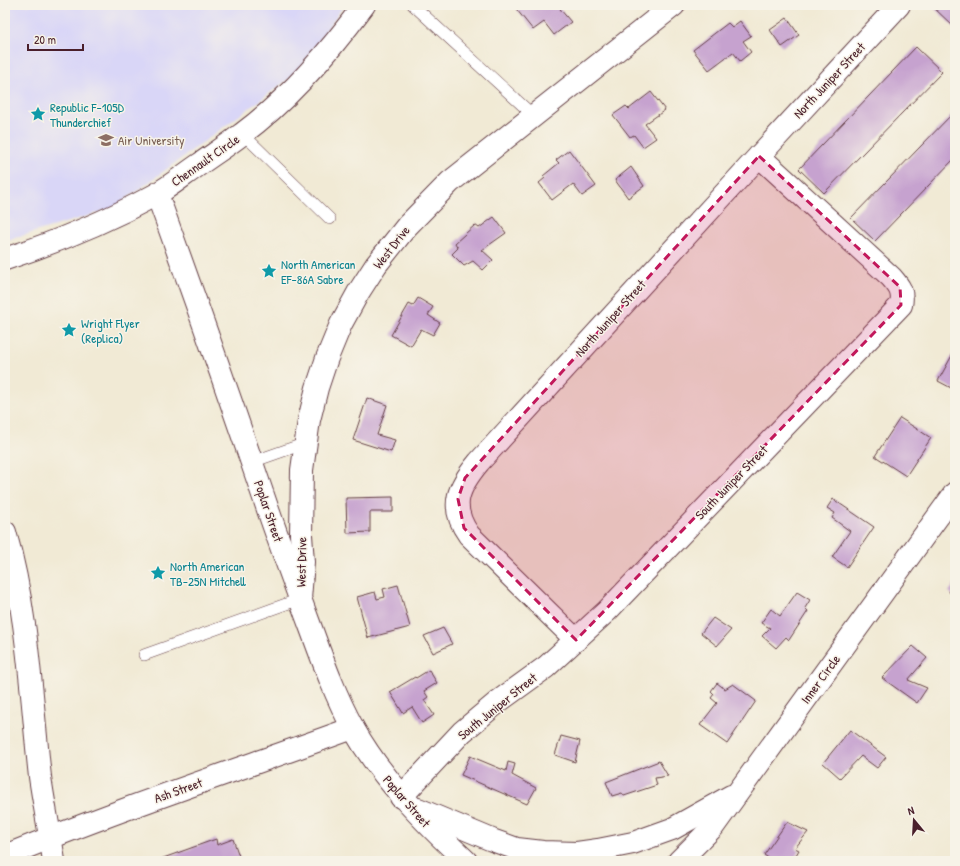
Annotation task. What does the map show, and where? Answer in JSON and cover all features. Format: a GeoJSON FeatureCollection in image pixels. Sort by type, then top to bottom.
{"type":"FeatureCollection","features":[{"type":"Feature","properties":{"kind":"street","name":"Chennault Circle"},"geometry":{"type":"LineString","coordinates":[[5,259],[38,248],[85,229],[157,194],[243,134],[277,104],[310,71],[343,34],[364,5]]}},
{"type":"Feature","properties":{"kind":"street","name":"North Juniper Street"},"geometry":{"type":"LineString","coordinates":[[576,640],[469,535],[458,514],[458,499],[461,486],[478,462],[758,156],[899,5]]}},
{"type":"Feature","properties":{"kind":"street","name":"West Drive"},"geometry":{"type":"LineString","coordinates":[[300,599],[303,562],[301,536],[302,477],[309,420],[317,388],[327,358],[341,324],[358,292],[376,265],[407,226],[450,182],[534,116],[667,7]]}},
{"type":"Feature","properties":{"kind":"street","name":"South Juniper Street"},"geometry":{"type":"LineString","coordinates":[[406,801],[462,732],[499,701],[546,667],[607,611],[901,305],[903,296],[900,287],[891,277],[758,156]]}},
{"type":"Feature","properties":{"kind":"street","name":"Poplar Street"},"geometry":{"type":"LineString","coordinates":[[157,194],[300,599],[331,682],[353,728],[380,769],[406,801],[466,861]]}},
{"type":"Feature","properties":{"kind":"street","name":"Inner Circle"},"geometry":{"type":"LineString","coordinates":[[679,861],[712,827],[739,791],[955,493]]}},
{"type":"Feature","properties":{"kind":"street"},"geometry":{"type":"LineString","coordinates":[[5,532],[19,594],[27,643],[40,777],[54,861]]}},
{"type":"Feature","properties":{"kind":"street","name":"Ash Street"},"geometry":{"type":"LineString","coordinates":[[5,856],[51,837],[353,728]]}},
{"type":"Feature","properties":{"kind":"street"},"geometry":{"type":"LineString","coordinates":[[406,801],[492,840],[517,849],[543,852],[577,853],[633,843],[672,829],[739,791]]}},
{"type":"Feature","properties":{"kind":"street"},"geometry":{"type":"LineString","coordinates":[[703,861],[712,827]]}},
{"type":"Feature","properties":{"kind":"lane"},"geometry":{"type":"LineString","coordinates":[[413,5],[534,116]]}},
{"type":"Feature","properties":{"kind":"lane"},"geometry":{"type":"LineString","coordinates":[[243,134],[330,219]]}},
{"type":"Feature","properties":{"kind":"lane"},"geometry":{"type":"LineString","coordinates":[[252,462],[306,443]]}},
{"type":"Feature","properties":{"kind":"lane"},"geometry":{"type":"LineString","coordinates":[[144,655],[300,599]]}},
{"type":"Feature","properties":{"kind":"highlighted area"},"geometry":{"type":"Polygon","coordinates":[[[759,156],[900,287],[901,305],[576,640],[464,528],[458,499],[465,478],[759,156]]]}},
{"type":"Feature","properties":{"kind":"shaded area","name":"Air University"},"geometry":{"type":"Polygon","coordinates":[[[5,5],[344,5],[298,72],[114,208],[5,241],[5,5]]]}},
{"type":"Feature","properties":{"kind":"building"},"geometry":{"type":"Polygon","coordinates":[[[513,5],[565,5],[560,9],[571,22],[554,35],[544,22],[533,30],[513,5]]]}},
{"type":"Feature","properties":{"kind":"building"},"geometry":{"type":"Polygon","coordinates":[[[931,5],[955,5],[955,28],[931,5]]]}},
{"type":"Feature","properties":{"kind":"building"},"geometry":{"type":"Polygon","coordinates":[[[787,18],[799,35],[782,47],[770,30],[787,18]]]}},
{"type":"Feature","properties":{"kind":"building"},"geometry":{"type":"Polygon","coordinates":[[[740,21],[751,36],[743,41],[751,52],[740,61],[733,52],[709,70],[693,50],[728,23],[732,27],[740,21]]]}},
{"type":"Feature","properties":{"kind":"building"},"geometry":{"type":"Polygon","coordinates":[[[916,47],[942,72],[824,193],[799,169],[916,47]]]}},
{"type":"Feature","properties":{"kind":"building"},"geometry":{"type":"Polygon","coordinates":[[[651,92],[665,110],[645,124],[656,138],[643,147],[634,135],[630,137],[613,115],[626,106],[629,109],[651,92]]]}},
{"type":"Feature","properties":{"kind":"building"},"geometry":{"type":"Polygon","coordinates":[[[955,111],[955,158],[875,241],[851,218],[955,111]]]}},
{"type":"Feature","properties":{"kind":"building"},"geometry":{"type":"Polygon","coordinates":[[[569,150],[596,186],[582,196],[573,184],[552,200],[539,183],[545,178],[543,176],[559,163],[556,160],[569,150]]]}},
{"type":"Feature","properties":{"kind":"building"},"geometry":{"type":"Polygon","coordinates":[[[631,167],[644,186],[628,198],[615,180],[631,167]]]}},
{"type":"Feature","properties":{"kind":"building"},"geometry":{"type":"Polygon","coordinates":[[[494,217],[506,233],[482,250],[493,260],[483,270],[473,261],[464,266],[452,254],[458,248],[455,243],[475,225],[479,228],[494,217]]]}},
{"type":"Feature","properties":{"kind":"building"},"geometry":{"type":"Polygon","coordinates":[[[418,298],[433,307],[428,315],[440,323],[433,335],[421,329],[411,346],[391,335],[409,304],[413,306],[418,298]]]}},
{"type":"Feature","properties":{"kind":"building"},"geometry":{"type":"Polygon","coordinates":[[[955,350],[955,390],[938,381],[955,350]]]}},
{"type":"Feature","properties":{"kind":"building"},"geometry":{"type":"Polygon","coordinates":[[[367,398],[387,405],[377,435],[395,440],[391,452],[353,440],[367,398]]]}},
{"type":"Feature","properties":{"kind":"building"},"geometry":{"type":"Polygon","coordinates":[[[900,418],[931,438],[906,476],[875,456],[900,418]]]}},
{"type":"Feature","properties":{"kind":"building"},"geometry":{"type":"Polygon","coordinates":[[[393,497],[393,512],[370,512],[370,532],[347,533],[346,498],[393,497]]]}},
{"type":"Feature","properties":{"kind":"building"},"geometry":{"type":"Polygon","coordinates":[[[833,499],[874,527],[847,567],[832,557],[850,531],[832,518],[835,513],[827,508],[833,499]]]}},
{"type":"Feature","properties":{"kind":"building"},"geometry":{"type":"Polygon","coordinates":[[[955,583],[955,597],[949,592],[955,583]]]}},
{"type":"Feature","properties":{"kind":"building"},"geometry":{"type":"Polygon","coordinates":[[[398,585],[410,627],[368,638],[357,597],[375,592],[377,599],[385,597],[383,589],[398,585]]]}},
{"type":"Feature","properties":{"kind":"building"},"geometry":{"type":"Polygon","coordinates":[[[797,592],[810,600],[805,608],[808,611],[789,640],[786,637],[776,648],[762,636],[770,628],[761,623],[771,609],[780,616],[797,592]]]}},
{"type":"Feature","properties":{"kind":"building"},"geometry":{"type":"Polygon","coordinates":[[[713,618],[731,630],[717,646],[701,633],[713,618]]]}},
{"type":"Feature","properties":{"kind":"building"},"geometry":{"type":"Polygon","coordinates":[[[443,628],[452,644],[433,653],[424,636],[443,628]]]}},
{"type":"Feature","properties":{"kind":"building"},"geometry":{"type":"Polygon","coordinates":[[[913,646],[927,658],[908,680],[927,688],[917,703],[882,678],[913,646]]]}},
{"type":"Feature","properties":{"kind":"building"},"geometry":{"type":"Polygon","coordinates":[[[429,670],[437,683],[424,691],[428,697],[424,700],[434,715],[422,723],[412,707],[403,713],[390,692],[429,670]]]}},
{"type":"Feature","properties":{"kind":"building"},"geometry":{"type":"Polygon","coordinates":[[[717,683],[725,689],[733,684],[756,701],[727,744],[700,725],[717,703],[711,698],[714,694],[711,691],[717,683]]]}},
{"type":"Feature","properties":{"kind":"building"},"geometry":{"type":"Polygon","coordinates":[[[850,730],[886,757],[877,768],[861,756],[840,778],[823,763],[850,730]]]}},
{"type":"Feature","properties":{"kind":"building"},"geometry":{"type":"Polygon","coordinates":[[[561,736],[580,741],[575,762],[555,755],[561,736]]]}},
{"type":"Feature","properties":{"kind":"building"},"geometry":{"type":"Polygon","coordinates":[[[470,756],[506,771],[508,762],[515,764],[512,775],[536,788],[527,804],[461,775],[470,756]]]}},
{"type":"Feature","properties":{"kind":"building"},"geometry":{"type":"Polygon","coordinates":[[[659,761],[668,776],[655,778],[657,785],[624,796],[622,793],[612,796],[606,782],[659,761]]]}},
{"type":"Feature","properties":{"kind":"building"},"geometry":{"type":"Polygon","coordinates":[[[787,822],[808,832],[795,848],[799,850],[796,855],[808,861],[773,861],[764,855],[787,822]]]}},
{"type":"Feature","properties":{"kind":"building"},"geometry":{"type":"Polygon","coordinates":[[[216,839],[217,845],[233,839],[240,859],[235,861],[155,861],[216,839]]]}},
{"type":"Feature","properties":{"kind":"place","name":"Republic F-105D Thunderchief"},"geometry":{"type":"Point","coordinates":[38,114]}},
{"type":"Feature","properties":{"kind":"place","name":"Air University"},"geometry":{"type":"Point","coordinates":[106,140]}},
{"type":"Feature","properties":{"kind":"place","name":"North American EF-86A Sabre"},"geometry":{"type":"Point","coordinates":[269,271]}},
{"type":"Feature","properties":{"kind":"place","name":"Wright Flyer (Replica)"},"geometry":{"type":"Point","coordinates":[69,330]}},
{"type":"Feature","properties":{"kind":"place","name":"North American TB-25N Mitchell"},"geometry":{"type":"Point","coordinates":[158,573]}}]}
